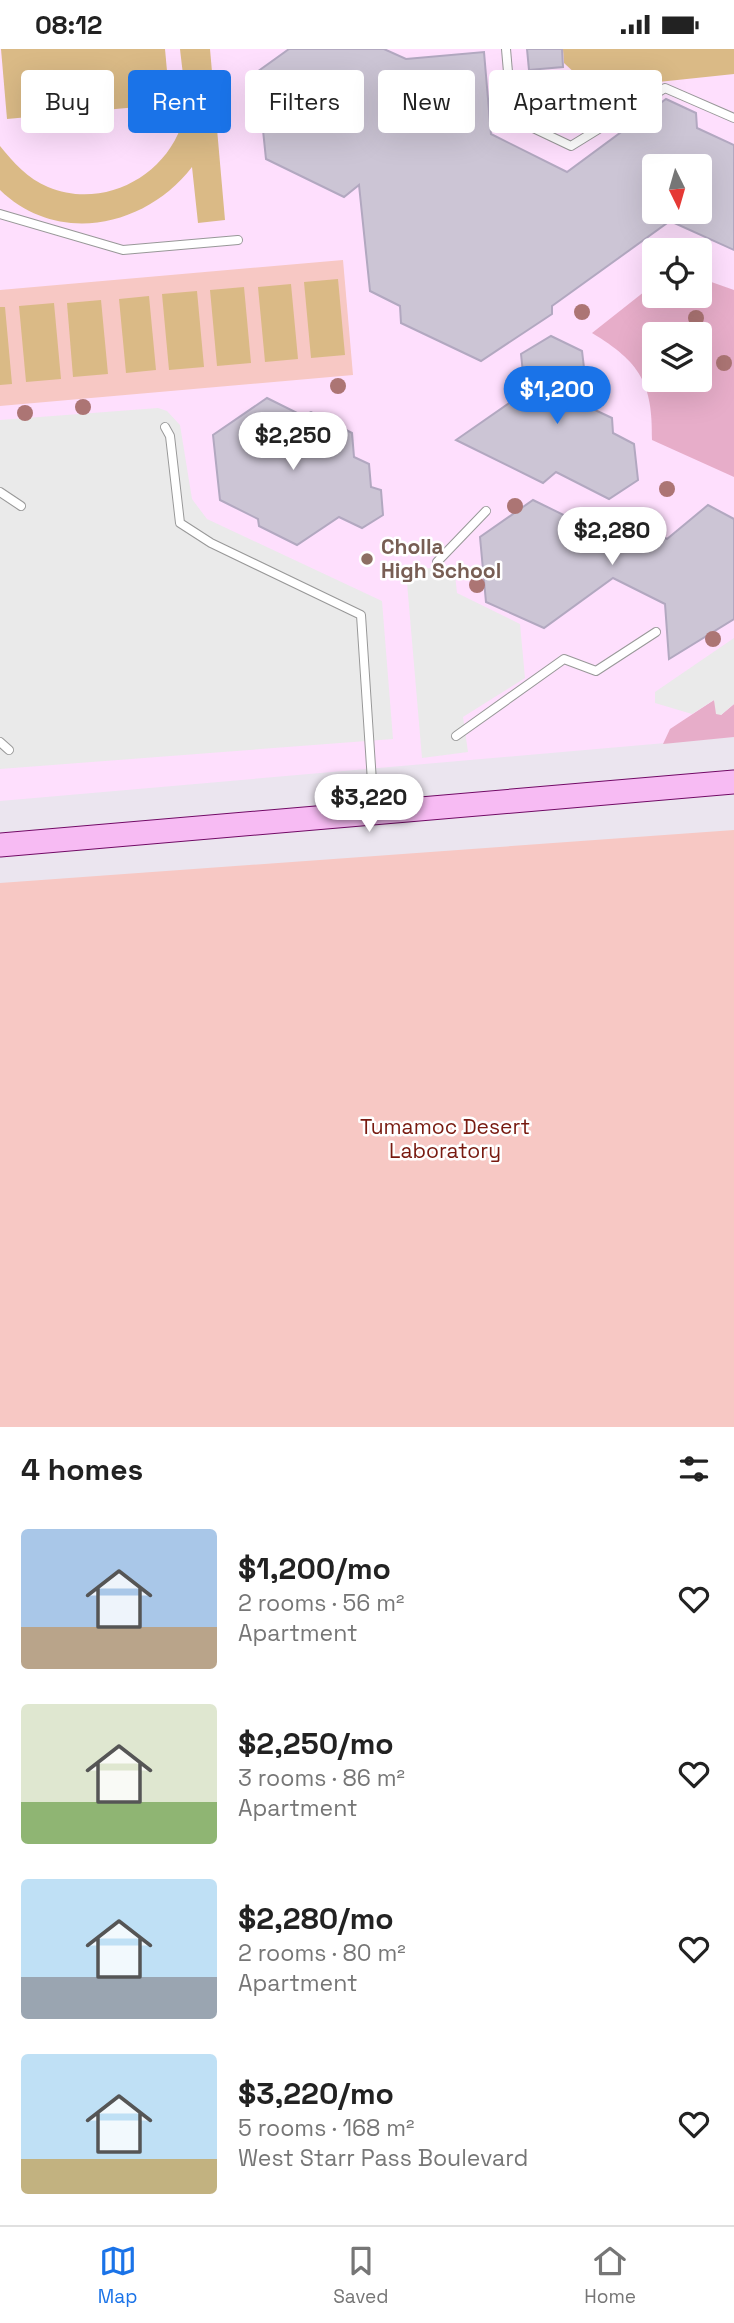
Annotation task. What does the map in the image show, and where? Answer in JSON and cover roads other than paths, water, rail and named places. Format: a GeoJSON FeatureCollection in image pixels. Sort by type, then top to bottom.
{"type":"FeatureCollection","features":[{"type":"Feature","properties":{"kind":"main road"},"geometry":{"type":"LineString","coordinates":[[0,845],[734,782]]}},
{"type":"Feature","properties":{"kind":"lane"},"geometry":{"type":"LineString","coordinates":[[506,49],[512,118],[571,146],[665,88],[734,118]]}},
{"type":"Feature","properties":{"kind":"lane"},"geometry":{"type":"LineString","coordinates":[[0,214],[123,250],[238,240]]}},
{"type":"Feature","properties":{"kind":"lane"},"geometry":{"type":"LineString","coordinates":[[165,427],[170,436],[180,523],[211,543],[361,615],[374,812]]}},
{"type":"Feature","properties":{"kind":"lane"},"geometry":{"type":"LineString","coordinates":[[0,492],[21,506]]}},
{"type":"Feature","properties":{"kind":"lane"},"geometry":{"type":"LineString","coordinates":[[438,562],[486,511]]}},
{"type":"Feature","properties":{"kind":"lane"},"geometry":{"type":"LineString","coordinates":[[456,736],[564,659],[596,671],[656,632]]}},
{"type":"Feature","properties":{"kind":"lane"},"geometry":{"type":"LineString","coordinates":[[0,742],[9,750]]}},
{"type":"Feature","properties":{"kind":"place","name":"Cholla High School"},"geometry":{"type":"Point","coordinates":[367,559]}},
{"type":"Feature","properties":{"kind":"park label","name":"Tumamoc Desert Laboratory"},"geometry":{"type":"Point","coordinates":[445,1139]}}]}
